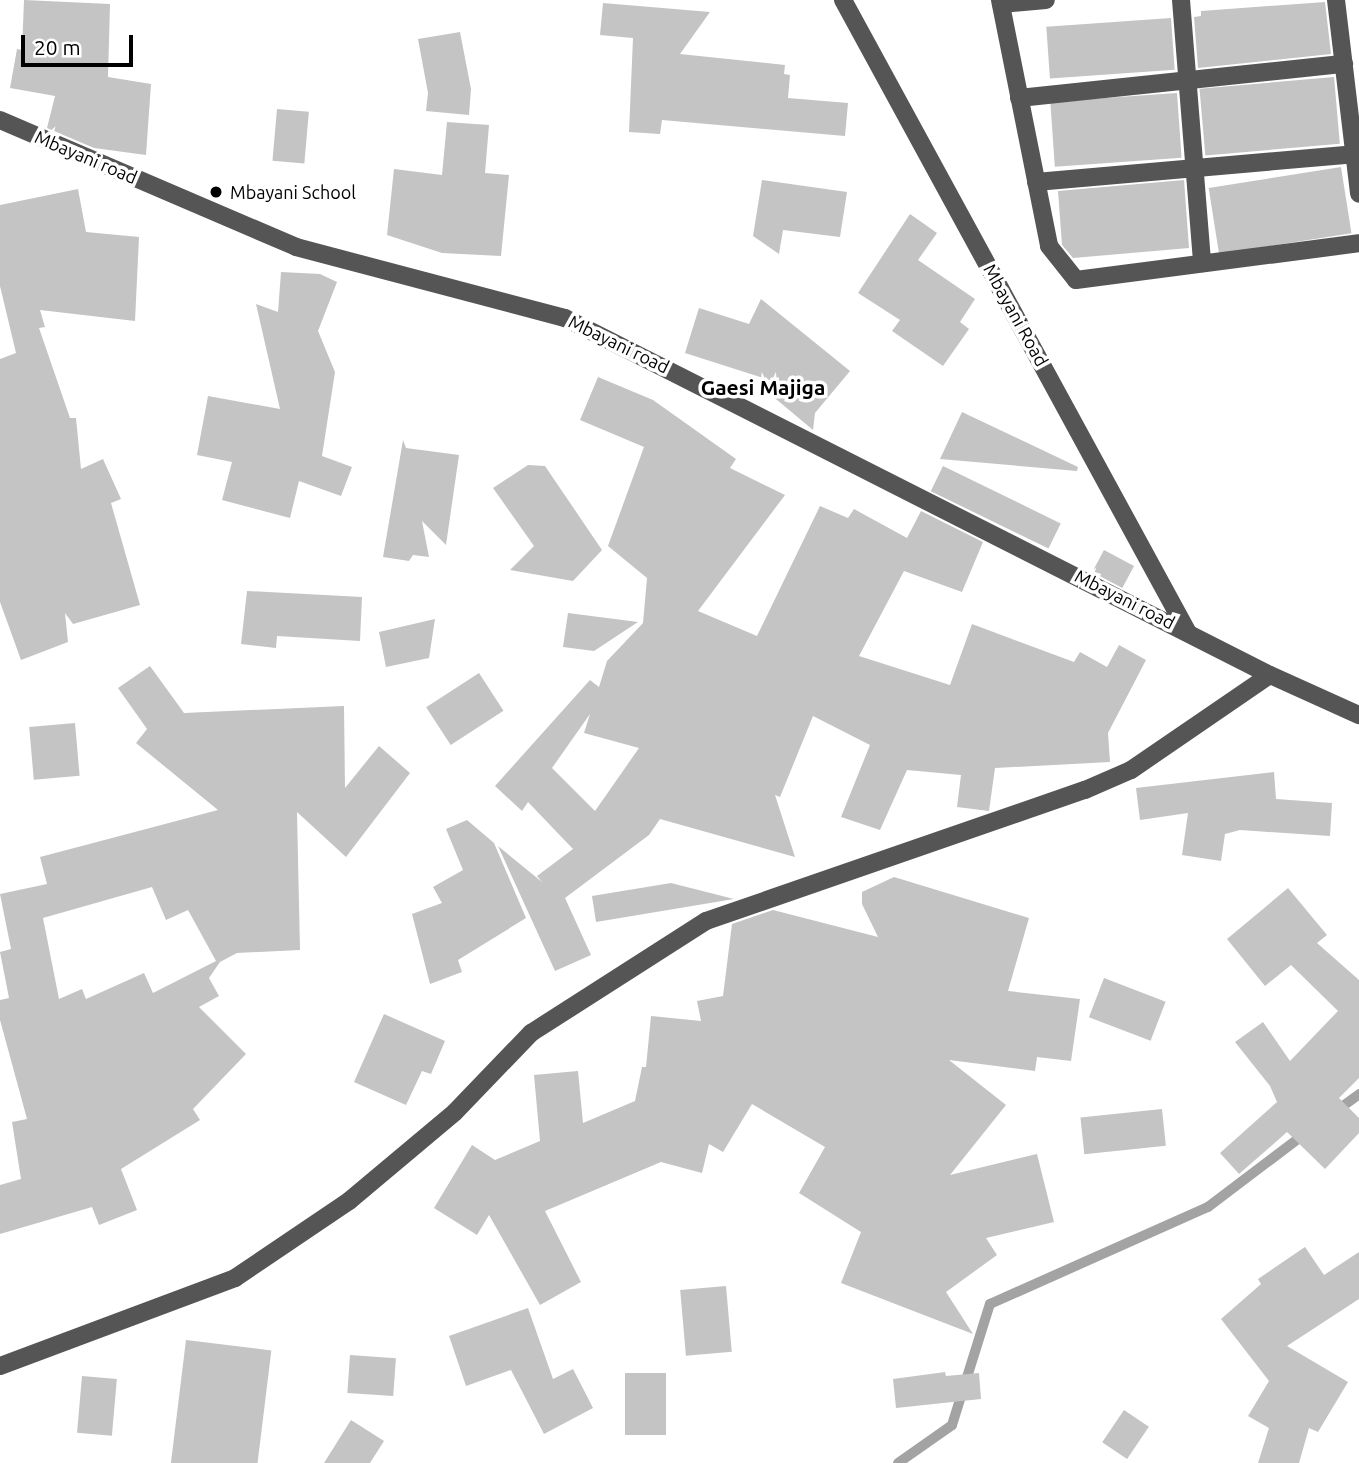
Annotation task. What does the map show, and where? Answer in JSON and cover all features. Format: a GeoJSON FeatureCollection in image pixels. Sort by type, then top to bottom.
{"type":"FeatureCollection","features":[{"type":"Feature","properties":{"kind":"street","name":"Mbayani Road"},"geometry":{"type":"LineString","coordinates":[[843,0],[1187,631]]}},
{"type":"Feature","properties":{"kind":"street"},"geometry":{"type":"LineString","coordinates":[[1046,0],[1001,2],[1049,246],[1076,279],[1359,243]]}},
{"type":"Feature","properties":{"kind":"street"},"geometry":{"type":"LineString","coordinates":[[1181,0],[1190,82],[1202,263]]}},
{"type":"Feature","properties":{"kind":"street"},"geometry":{"type":"LineString","coordinates":[[1336,0],[1350,43],[1344,64],[1359,194]]}},
{"type":"Feature","properties":{"kind":"street"},"geometry":{"type":"LineString","coordinates":[[1020,98],[1344,64]]}},
{"type":"Feature","properties":{"kind":"street","name":"Mbayani road"},"geometry":{"type":"LineString","coordinates":[[0,120],[296,247],[565,318],[1270,675],[1359,715]]}},
{"type":"Feature","properties":{"kind":"street"},"geometry":{"type":"LineString","coordinates":[[1036,182],[1354,154]]}},
{"type":"Feature","properties":{"kind":"street"},"geometry":{"type":"LineString","coordinates":[[0,1366],[235,1278],[349,1201],[455,1112],[531,1034],[706,921],[1086,790],[1131,769],[1270,675]]}},
{"type":"Feature","properties":{"kind":"building"},"geometry":{"type":"Polygon","coordinates":[[[24,0],[110,4],[108,77],[151,84],[146,155],[94,148],[47,128],[55,96],[10,88],[17,49],[22,50],[24,0]]]}},
{"type":"Feature","properties":{"kind":"building"},"geometry":{"type":"Polygon","coordinates":[[[1325,2],[1331,54],[1198,68],[1194,17],[1201,16],[1201,11],[1325,2]]]}},
{"type":"Feature","properties":{"kind":"building"},"geometry":{"type":"Polygon","coordinates":[[[603,3],[710,12],[680,54],[785,65],[784,74],[790,75],[788,98],[848,103],[845,136],[662,120],[660,134],[629,132],[633,38],[600,35],[603,3]]]}},
{"type":"Feature","properties":{"kind":"building"},"geometry":{"type":"Polygon","coordinates":[[[1171,18],[1175,70],[1050,79],[1046,27],[1171,18]]]}},
{"type":"Feature","properties":{"kind":"building"},"geometry":{"type":"Polygon","coordinates":[[[460,32],[471,89],[469,115],[426,111],[428,93],[418,39],[460,32]]]}},
{"type":"Feature","properties":{"kind":"building"},"geometry":{"type":"Polygon","coordinates":[[[1334,77],[1340,144],[1205,156],[1200,89],[1334,77]]]}},
{"type":"Feature","properties":{"kind":"building"},"geometry":{"type":"Polygon","coordinates":[[[1177,93],[1182,158],[1055,167],[1050,102],[1177,93]]]}},
{"type":"Feature","properties":{"kind":"building"},"geometry":{"type":"Polygon","coordinates":[[[277,109],[309,112],[304,164],[272,161],[277,109]]]}},
{"type":"Feature","properties":{"kind":"building"},"geometry":{"type":"Polygon","coordinates":[[[447,122],[489,125],[485,173],[509,175],[501,256],[442,253],[387,235],[394,169],[442,175],[447,122]]]}},
{"type":"Feature","properties":{"kind":"building"},"geometry":{"type":"Polygon","coordinates":[[[1341,167],[1351,233],[1219,254],[1209,188],[1341,167]]]}},
{"type":"Feature","properties":{"kind":"building"},"geometry":{"type":"Polygon","coordinates":[[[762,180],[847,192],[840,237],[783,230],[779,254],[753,236],[762,180]]]}},
{"type":"Feature","properties":{"kind":"building"},"geometry":{"type":"Polygon","coordinates":[[[1184,180],[1189,248],[1073,258],[1062,245],[1058,191],[1184,180]]]}},
{"type":"Feature","properties":{"kind":"building"},"geometry":{"type":"Polygon","coordinates":[[[78,189],[86,232],[139,237],[135,321],[40,310],[45,327],[39,328],[70,418],[76,418],[81,469],[103,459],[121,499],[111,503],[140,605],[73,624],[65,613],[68,642],[21,660],[0,602],[0,359],[16,353],[0,286],[0,205],[78,189]]]}},
{"type":"Feature","properties":{"kind":"building"},"geometry":{"type":"Polygon","coordinates":[[[910,214],[937,233],[918,260],[975,299],[960,322],[969,329],[943,366],[892,331],[900,320],[858,293],[910,214]]]}},
{"type":"Feature","properties":{"kind":"building"},"geometry":{"type":"Polygon","coordinates":[[[281,272],[320,274],[337,282],[318,331],[335,372],[322,456],[352,467],[341,496],[299,481],[290,518],[222,500],[232,462],[197,455],[208,396],[280,409],[256,304],[278,312],[281,272]]]}},
{"type":"Feature","properties":{"kind":"building"},"geometry":{"type":"Polygon","coordinates":[[[761,299],[850,371],[815,413],[813,430],[770,394],[779,383],[685,353],[699,308],[749,324],[761,299]]]}},
{"type":"Feature","properties":{"kind":"building"},"geometry":{"type":"Polygon","coordinates":[[[598,377],[653,400],[736,459],[730,468],[785,495],[698,611],[757,636],[820,506],[848,518],[854,509],[907,538],[921,511],[983,542],[962,592],[904,571],[859,656],[950,685],[972,624],[1074,662],[1080,652],[1107,667],[1119,645],[1146,660],[1108,733],[1110,762],[995,768],[989,811],[957,807],[961,775],[907,770],[880,830],[841,817],[870,745],[813,716],[780,797],[775,795],[795,857],[660,819],[649,835],[565,898],[591,955],[555,971],[498,846],[542,882],[537,876],[573,849],[528,802],[522,811],[495,786],[590,680],[599,687],[607,661],[643,623],[647,578],[608,546],[644,447],[580,420],[598,377]],[[590,714],[552,768],[595,811],[639,748],[584,733],[590,714]]]}},
{"type":"Feature","properties":{"kind":"building"},"geometry":{"type":"Polygon","coordinates":[[[962,412],[1078,467],[1077,471],[940,459],[962,412]]]}},
{"type":"Feature","properties":{"kind":"building"},"geometry":{"type":"Polygon","coordinates":[[[403,440],[406,448],[459,455],[446,545],[422,521],[429,557],[413,555],[409,561],[383,557],[403,440]]]}},
{"type":"Feature","properties":{"kind":"building"},"geometry":{"type":"Polygon","coordinates":[[[528,465],[545,466],[602,550],[573,581],[510,570],[534,546],[493,488],[528,465]]]}},
{"type":"Feature","properties":{"kind":"building"},"geometry":{"type":"Polygon","coordinates":[[[943,466],[1061,523],[1048,549],[931,491],[943,466]]]}},
{"type":"Feature","properties":{"kind":"building"},"geometry":{"type":"Polygon","coordinates":[[[1104,550],[1134,566],[1122,588],[1092,572],[1104,550]]]}},
{"type":"Feature","properties":{"kind":"building"},"geometry":{"type":"Polygon","coordinates":[[[247,591],[362,597],[360,641],[277,636],[276,648],[241,644],[247,591]]]}},
{"type":"Feature","properties":{"kind":"building"},"geometry":{"type":"Polygon","coordinates":[[[568,613],[638,622],[594,651],[563,647],[568,613]]]}},
{"type":"Feature","properties":{"kind":"building"},"geometry":{"type":"Polygon","coordinates":[[[435,619],[429,658],[386,667],[379,632],[435,619]]]}},
{"type":"Feature","properties":{"kind":"building"},"geometry":{"type":"Polygon","coordinates":[[[150,666],[184,713],[344,706],[345,788],[379,746],[410,773],[346,857],[297,812],[300,950],[237,953],[220,962],[209,978],[219,996],[199,1007],[246,1054],[193,1109],[200,1120],[121,1169],[137,1210],[99,1225],[92,1207],[0,1234],[0,1185],[21,1179],[12,1122],[27,1119],[0,1020],[0,1000],[9,998],[0,952],[11,949],[0,894],[47,884],[40,857],[218,810],[136,743],[147,729],[118,688],[150,666]],[[152,887],[43,918],[59,999],[82,989],[86,999],[144,973],[153,993],[216,961],[188,910],[166,920],[152,887]]]}},
{"type":"Feature","properties":{"kind":"building"},"geometry":{"type":"Polygon","coordinates":[[[479,673],[504,711],[451,745],[426,707],[479,673]]]}},
{"type":"Feature","properties":{"kind":"building"},"geometry":{"type":"Polygon","coordinates":[[[75,723],[80,776],[34,780],[29,727],[75,723]]]}},
{"type":"Feature","properties":{"kind":"building"},"geometry":{"type":"Polygon","coordinates":[[[1274,772],[1276,799],[1332,803],[1330,836],[1240,830],[1225,834],[1221,861],[1182,855],[1188,813],[1140,820],[1136,788],[1274,772]]]}},
{"type":"Feature","properties":{"kind":"building"},"geometry":{"type":"Polygon","coordinates":[[[467,820],[494,843],[526,918],[458,960],[462,972],[430,984],[412,914],[442,903],[433,887],[463,870],[446,829],[467,820]]]}},
{"type":"Feature","properties":{"kind":"building"},"geometry":{"type":"Polygon","coordinates":[[[894,877],[1029,918],[1008,991],[1080,999],[1071,1061],[1037,1057],[1035,1071],[949,1060],[1006,1105],[950,1175],[1037,1154],[1054,1222],[986,1238],[997,1255],[946,1292],[973,1334],[841,1283],[861,1232],[799,1193],[825,1147],[752,1104],[723,1152],[709,1144],[702,1173],[661,1162],[545,1211],[581,1282],[540,1305],[489,1215],[477,1235],[434,1208],[472,1145],[495,1160],[540,1141],[534,1075],[578,1071],[583,1123],[635,1101],[642,1067],[646,1067],[651,1016],[701,1021],[697,1001],[723,996],[732,924],[773,910],[878,937],[862,904],[862,892],[894,877]]]}},
{"type":"Feature","properties":{"kind":"building"},"geometry":{"type":"Polygon","coordinates":[[[671,883],[734,899],[596,922],[592,896],[671,883]]]}},
{"type":"Feature","properties":{"kind":"building"},"geometry":{"type":"Polygon","coordinates":[[[1288,888],[1327,935],[1317,943],[1359,980],[1359,1078],[1339,1098],[1359,1118],[1359,1133],[1325,1169],[1287,1132],[1239,1174],[1220,1153],[1277,1102],[1270,1086],[1235,1042],[1263,1022],[1290,1061],[1338,1011],[1291,965],[1265,986],[1227,939],[1288,888]]]}},
{"type":"Feature","properties":{"kind":"building"},"geometry":{"type":"Polygon","coordinates":[[[1104,978],[1166,1002],[1151,1041],[1089,1017],[1104,978]]]}},
{"type":"Feature","properties":{"kind":"building"},"geometry":{"type":"Polygon","coordinates":[[[384,1014],[445,1041],[431,1074],[422,1071],[406,1105],[354,1082],[384,1014]]]}},
{"type":"Feature","properties":{"kind":"building"},"geometry":{"type":"Polygon","coordinates":[[[1162,1109],[1166,1146],[1084,1154],[1080,1118],[1162,1109]]]}},
{"type":"Feature","properties":{"kind":"building"},"geometry":{"type":"Polygon","coordinates":[[[1305,1247],[1324,1275],[1359,1252],[1359,1299],[1287,1346],[1348,1382],[1318,1432],[1309,1428],[1299,1463],[1258,1463],[1269,1428],[1248,1416],[1269,1381],[1221,1319],[1261,1284],[1258,1279],[1305,1247]]]}},
{"type":"Feature","properties":{"kind":"building"},"geometry":{"type":"Polygon","coordinates":[[[726,1286],[732,1352],[686,1356],[680,1290],[726,1286]]]}},
{"type":"Feature","properties":{"kind":"building"},"geometry":{"type":"Polygon","coordinates":[[[528,1308],[553,1379],[573,1369],[593,1408],[544,1434],[511,1370],[466,1386],[449,1336],[528,1308]]]}},
{"type":"Feature","properties":{"kind":"building"},"geometry":{"type":"Polygon","coordinates":[[[186,1340],[271,1350],[258,1463],[171,1463],[186,1340]]]}},
{"type":"Feature","properties":{"kind":"building"},"geometry":{"type":"Polygon","coordinates":[[[350,1355],[396,1358],[393,1396],[347,1393],[350,1355]]]}},
{"type":"Feature","properties":{"kind":"building"},"geometry":{"type":"Polygon","coordinates":[[[945,1372],[946,1376],[979,1373],[981,1399],[896,1408],[893,1379],[945,1372]]]}},
{"type":"Feature","properties":{"kind":"building"},"geometry":{"type":"Polygon","coordinates":[[[625,1373],[666,1373],[666,1435],[625,1435],[625,1373]]]}},
{"type":"Feature","properties":{"kind":"building"},"geometry":{"type":"Polygon","coordinates":[[[82,1376],[117,1379],[112,1436],[77,1433],[82,1376]]]}},
{"type":"Feature","properties":{"kind":"building"},"geometry":{"type":"Polygon","coordinates":[[[1124,1410],[1149,1427],[1127,1459],[1102,1442],[1124,1410]]]}},
{"type":"Feature","properties":{"kind":"building"},"geometry":{"type":"Polygon","coordinates":[[[351,1420],[384,1441],[370,1463],[324,1463],[351,1420]]]}},
{"type":"Feature","properties":{"kind":"waterway"},"geometry":{"type":"LineString","coordinates":[[1336,1111],[1359,1094]]}},
{"type":"Feature","properties":{"kind":"waterway"},"geometry":{"type":"LineString","coordinates":[[898,1463],[952,1425],[990,1304],[1208,1207],[1306,1133]]}},
{"type":"Feature","properties":{"kind":"place","name":"Mbayani School"},"geometry":{"type":"Point","coordinates":[216,192]}},
{"type":"Feature","properties":{"kind":"district","name":"Gaesi Majiga"},"geometry":{"type":"Point","coordinates":[763,387]}}]}
